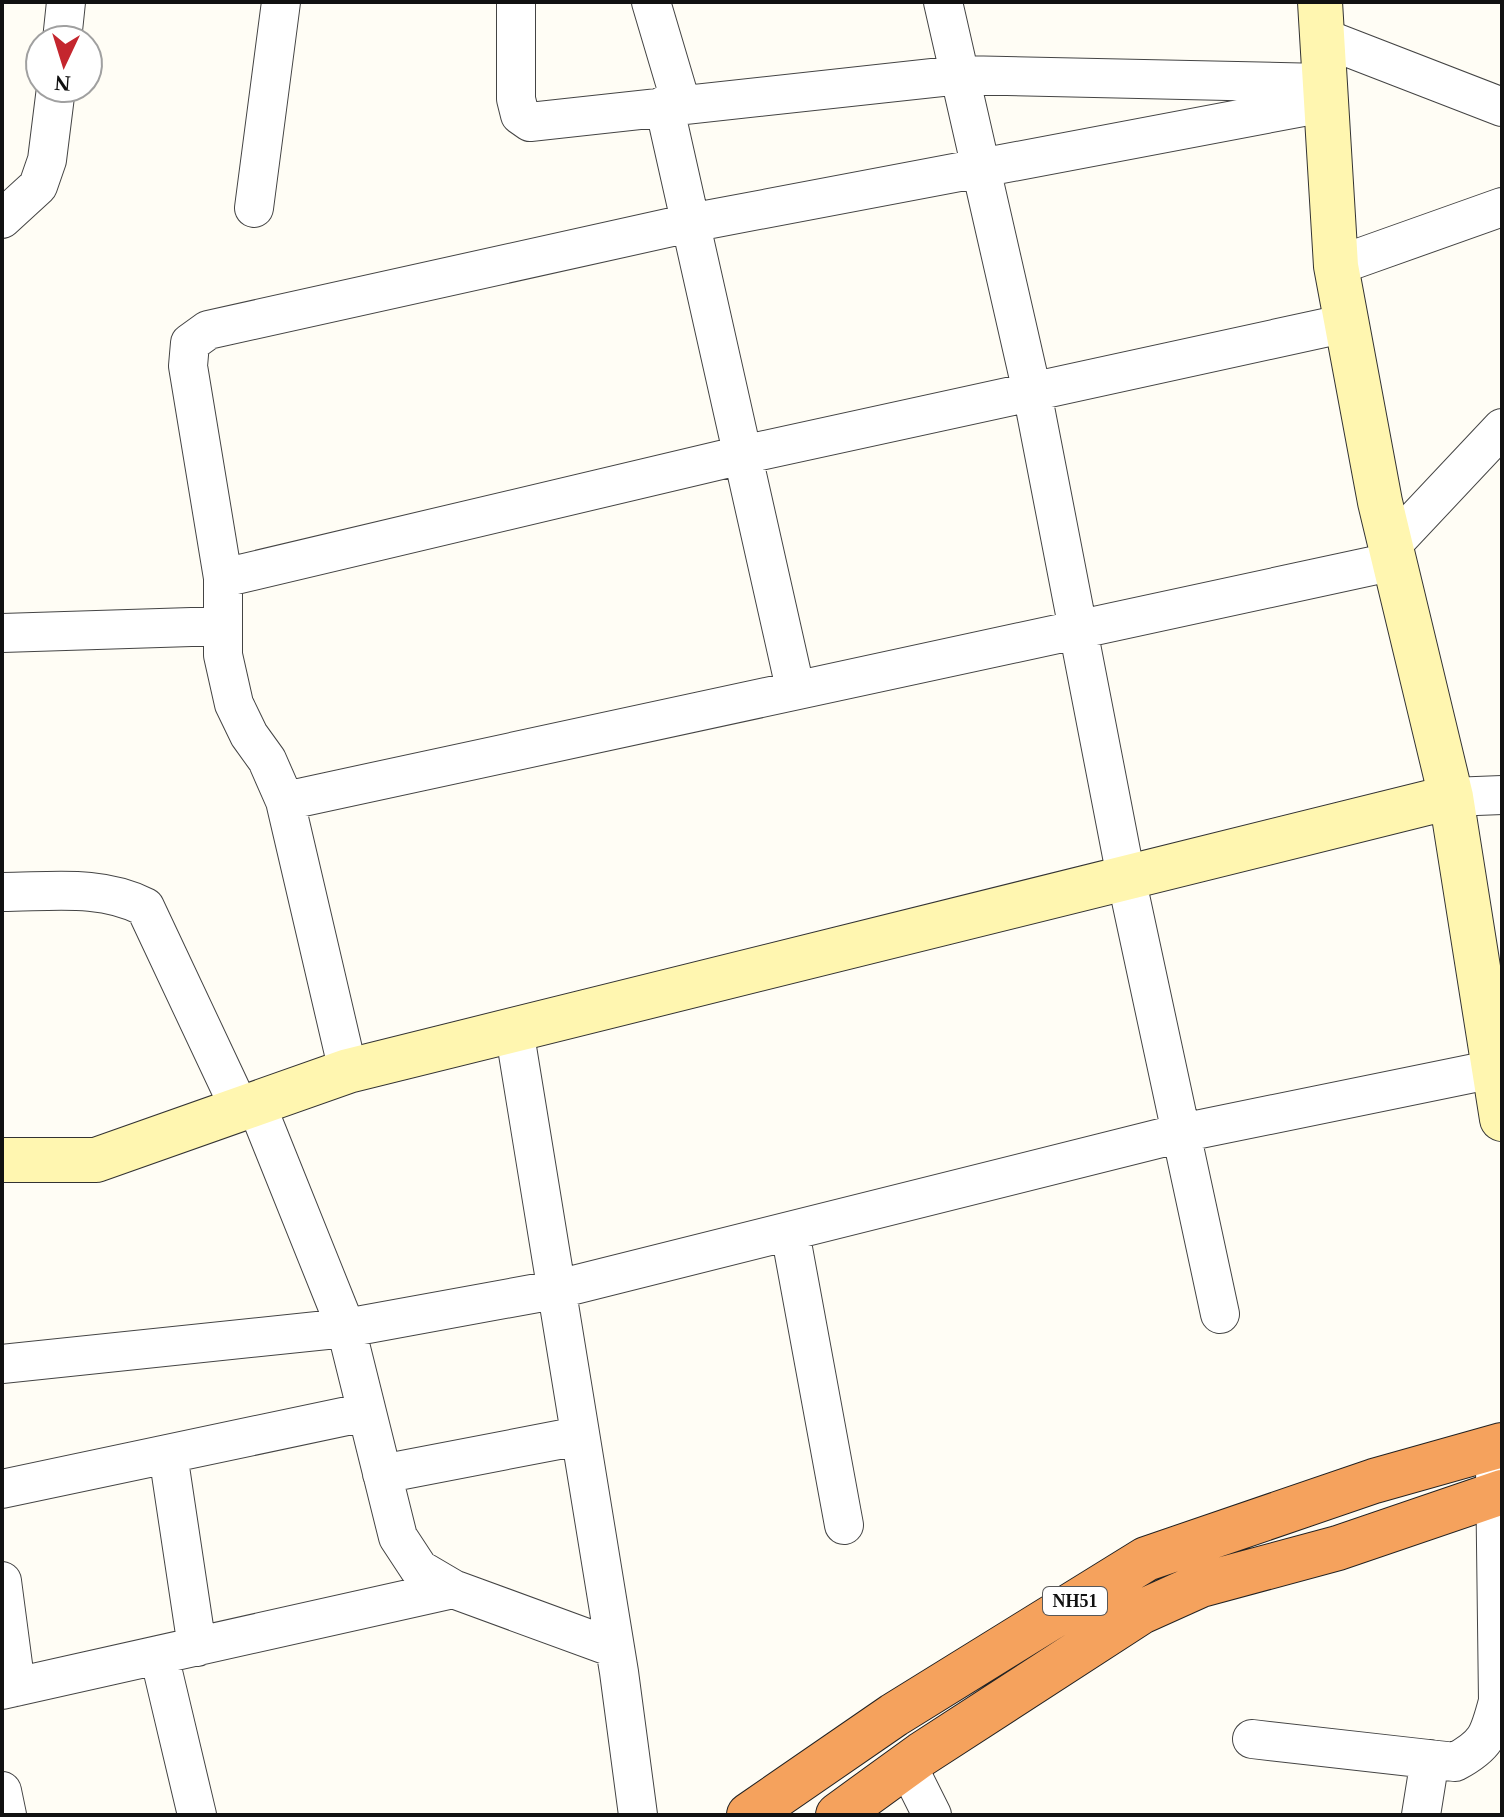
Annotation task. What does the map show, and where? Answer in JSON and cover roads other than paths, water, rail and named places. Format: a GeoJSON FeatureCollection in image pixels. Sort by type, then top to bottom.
{"type":"FeatureCollection","features":[{"type":"Feature","properties":{"kind":"highway","name":"NH51"},"geometry":{"type":"LineString","coordinates":[[749,1815],[894,1715],[1146,1559],[1346,1490],[1498,1446]]}},
{"type":"Feature","properties":{"kind":"highway","name":"NH51"},"geometry":{"type":"LineString","coordinates":[[838,1815],[907,1765],[1141,1612],[1201,1585],[1338,1548],[1498,1493]]}},
{"type":"Feature","properties":{"kind":"street"},"geometry":{"type":"LineString","coordinates":[[64,24],[66,2]]}},
{"type":"Feature","properties":{"kind":"street"},"geometry":{"type":"LineString","coordinates":[[254,208],[281,2]]}},
{"type":"Feature","properties":{"kind":"street"},"geometry":{"type":"LineString","coordinates":[[516,2],[516,99],[520,115],[530,122],[672,104],[960,75],[1324,93]]}},
{"type":"Feature","properties":{"kind":"street"},"geometry":{"type":"LineString","coordinates":[[651,2],[672,104],[690,223],[795,688]]}},
{"type":"Feature","properties":{"kind":"street"},"geometry":{"type":"LineString","coordinates":[[943,2],[1032,392],[1126,877],[1220,1314]]}},
{"type":"Feature","properties":{"kind":"street"},"geometry":{"type":"LineString","coordinates":[[1502,107],[1320,20],[1336,266],[1393,554],[1488,948],[1494,1069],[1502,1119]]}},
{"type":"Feature","properties":{"kind":"street"},"geometry":{"type":"LineString","coordinates":[[348,1071],[285,801],[267,760],[249,735],[234,704],[223,655],[223,578],[188,366],[190,343],[208,330],[690,223],[982,170],[1324,93]]}},
{"type":"Feature","properties":{"kind":"street"},"geometry":{"type":"LineString","coordinates":[[2,219],[38,186],[47,160],[54,104]]}},
{"type":"Feature","properties":{"kind":"street"},"geometry":{"type":"LineString","coordinates":[[1336,266],[1502,207]]}},
{"type":"Feature","properties":{"kind":"street"},"geometry":{"type":"LineString","coordinates":[[223,578],[742,455],[1347,323]]}},
{"type":"Feature","properties":{"kind":"street"},"geometry":{"type":"LineString","coordinates":[[285,801],[795,688],[1078,630],[1393,554],[1502,428]]}},
{"type":"Feature","properties":{"kind":"street"},"geometry":{"type":"LineString","coordinates":[[2,633],[223,626]]}},
{"type":"Feature","properties":{"kind":"street"},"geometry":{"type":"LineString","coordinates":[[2,1160],[96,1160],[348,1071],[1451,797],[1502,795]]}},
{"type":"Feature","properties":{"kind":"street"},"geometry":{"type":"LineString","coordinates":[[2,892],[100,891],[125,896],[145,907],[248,1106],[346,1328],[398,1537],[419,1569],[453,1589],[616,1660]]}},
{"type":"Feature","properties":{"kind":"street"},"geometry":{"type":"LineString","coordinates":[[514,1029],[616,1660],[638,1815]]}},
{"type":"Feature","properties":{"kind":"street"},"geometry":{"type":"LineString","coordinates":[[2,1364],[346,1328],[554,1290],[1181,1133],[1494,1069]]}},
{"type":"Feature","properties":{"kind":"street"},"geometry":{"type":"LineString","coordinates":[[790,1232],[844,1525]]}},
{"type":"Feature","properties":{"kind":"street"},"geometry":{"type":"LineString","coordinates":[[2,1489],[366,1412]]}},
{"type":"Feature","properties":{"kind":"street"},"geometry":{"type":"LineString","coordinates":[[382,1474],[579,1436]]}},
{"type":"Feature","properties":{"kind":"street"},"geometry":{"type":"LineString","coordinates":[[1252,1739],[1455,1762],[1491,1751],[1490,1731],[1498,1701],[1498,1446]]}},
{"type":"Feature","properties":{"kind":"street"},"geometry":{"type":"LineString","coordinates":[[168,1454],[197,1647]]}},
{"type":"Feature","properties":{"kind":"street"},"geometry":{"type":"LineString","coordinates":[[2,1581],[9,1688],[453,1589]]}},
{"type":"Feature","properties":{"kind":"street"},"geometry":{"type":"LineString","coordinates":[[159,1655],[197,1815]]}},
{"type":"Feature","properties":{"kind":"street"},"geometry":{"type":"LineString","coordinates":[[1421,1815],[1430,1759]]}},
{"type":"Feature","properties":{"kind":"street"},"geometry":{"type":"LineString","coordinates":[[907,1765],[932,1815]]}},
{"type":"Feature","properties":{"kind":"street"},"geometry":{"type":"LineString","coordinates":[[2,1791],[7,1815]]}}]}
